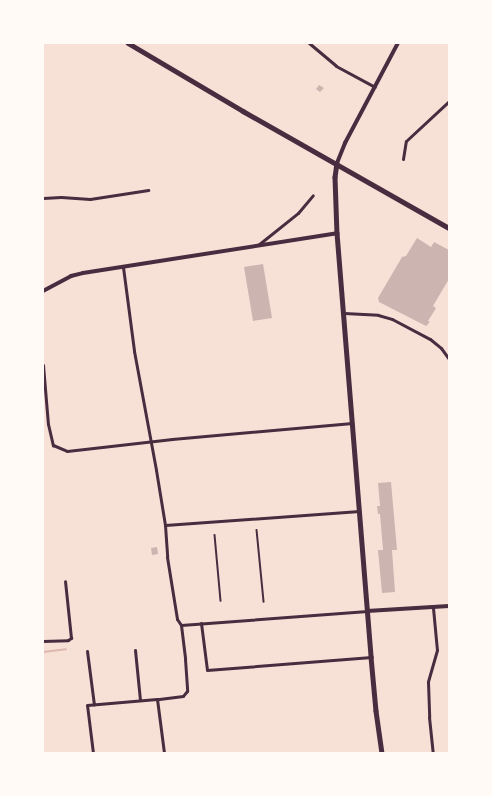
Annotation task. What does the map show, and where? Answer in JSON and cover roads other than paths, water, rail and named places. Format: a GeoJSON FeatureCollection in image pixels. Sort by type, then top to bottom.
{"type":"FeatureCollection","features":[{"type":"Feature","properties":{"kind":"main road"},"geometry":{"type":"LineString","coordinates":[[128,43],[243,111],[337,163],[449,228]]}},
{"type":"Feature","properties":{"kind":"main road"},"geometry":{"type":"LineString","coordinates":[[337,163],[335,177],[337,234],[367,611],[376,711],[382,753]]}},
{"type":"Feature","properties":{"kind":"street"},"geometry":{"type":"LineString","coordinates":[[310,43],[336,66],[375,87]]}},
{"type":"Feature","properties":{"kind":"street"},"geometry":{"type":"LineString","coordinates":[[337,163],[345,143],[398,43]]}},
{"type":"Feature","properties":{"kind":"street"},"geometry":{"type":"LineString","coordinates":[[403,159],[406,141],[449,101]]}},
{"type":"Feature","properties":{"kind":"street"},"geometry":{"type":"LineString","coordinates":[[43,198],[61,197],[90,199],[148,190]]}},
{"type":"Feature","properties":{"kind":"street"},"geometry":{"type":"LineString","coordinates":[[255,247],[298,213],[313,195]]}},
{"type":"Feature","properties":{"kind":"street"},"geometry":{"type":"LineString","coordinates":[[43,291],[71,276],[337,234]]}},
{"type":"Feature","properties":{"kind":"street"},"geometry":{"type":"LineString","coordinates":[[93,753],[87,705],[183,696],[187,691],[181,625],[177,619],[168,565],[165,525],[134,351],[123,267]]}},
{"type":"Feature","properties":{"kind":"street"},"geometry":{"type":"LineString","coordinates":[[344,313],[378,315],[392,319],[430,339],[441,348],[449,359]]}},
{"type":"Feature","properties":{"kind":"street"},"geometry":{"type":"LineString","coordinates":[[43,365],[48,424],[53,445],[67,451],[150,441],[352,423]]}},
{"type":"Feature","properties":{"kind":"street"},"geometry":{"type":"LineString","coordinates":[[165,525],[359,511]]}},
{"type":"Feature","properties":{"kind":"street"},"geometry":{"type":"LineString","coordinates":[[43,641],[68,640],[71,638],[65,581]]}},
{"type":"Feature","properties":{"kind":"street"},"geometry":{"type":"LineString","coordinates":[[181,625],[449,606]]}},
{"type":"Feature","properties":{"kind":"street"},"geometry":{"type":"LineString","coordinates":[[433,608],[437,650],[428,682],[429,717],[433,753]]}},
{"type":"Feature","properties":{"kind":"street"},"geometry":{"type":"LineString","coordinates":[[201,623],[207,670],[371,657]]}},
{"type":"Feature","properties":{"kind":"street"},"geometry":{"type":"LineString","coordinates":[[135,650],[140,700]]}},
{"type":"Feature","properties":{"kind":"street"},"geometry":{"type":"LineString","coordinates":[[87,651],[94,704]]}},
{"type":"Feature","properties":{"kind":"street"},"geometry":{"type":"LineString","coordinates":[[157,699],[164,753]]}},
{"type":"Feature","properties":{"kind":"waterway"},"geometry":{"type":"LineString","coordinates":[[43,652],[66,649]]}}]}
